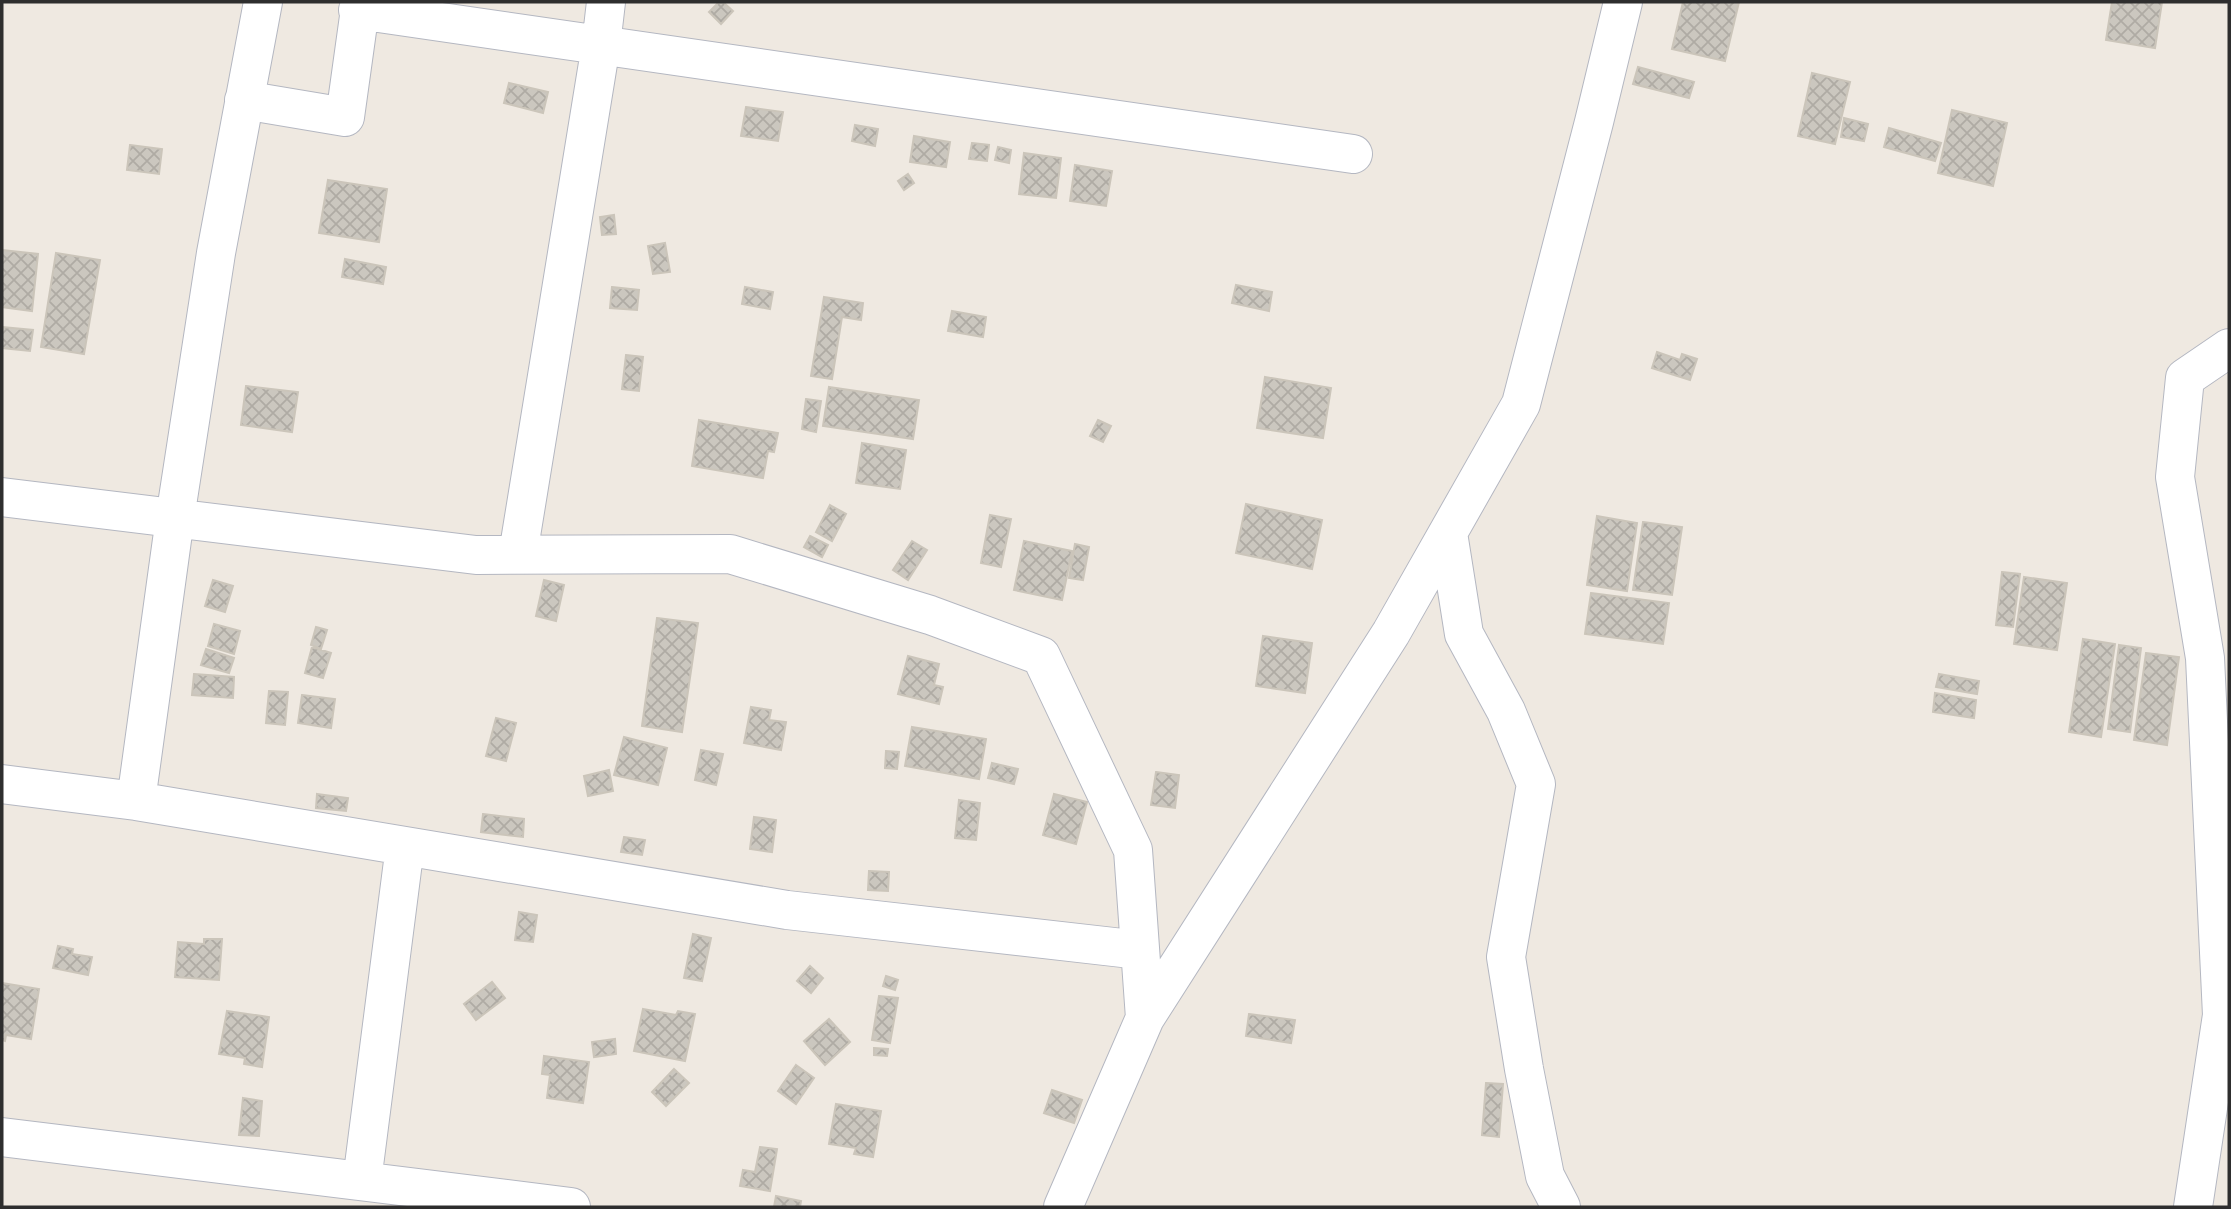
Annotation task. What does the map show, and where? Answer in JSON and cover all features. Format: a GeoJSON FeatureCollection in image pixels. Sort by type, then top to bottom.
{"type":"FeatureCollection","features":[{"type":"Feature","properties":{"kind":"street"},"geometry":{"type":"LineString","coordinates":[[136,801],[175,518],[216,253],[263,2]]}},
{"type":"Feature","properties":{"kind":"street"},"geometry":{"type":"LineString","coordinates":[[518,554],[606,2]]}},
{"type":"Feature","properties":{"kind":"street"},"geometry":{"type":"LineString","coordinates":[[1063,1207],[1144,1018],[1391,633],[1521,404],[1623,2]]}},
{"type":"Feature","properties":{"kind":"street"},"geometry":{"type":"LineString","coordinates":[[244,100],[345,117],[359,6],[601,45],[1353,154]]}},
{"type":"Feature","properties":{"kind":"street"},"geometry":{"type":"LineString","coordinates":[[2193,1207],[2222,1015],[2205,658],[2175,477],[2185,378],[2229,348]]}},
{"type":"Feature","properties":{"kind":"street"},"geometry":{"type":"LineString","coordinates":[[2,497],[476,555],[730,554],[930,615],[1041,656],[1133,850],[1144,1018]]}},
{"type":"Feature","properties":{"kind":"street"},"geometry":{"type":"LineString","coordinates":[[1448,533],[1464,634],[1506,711],[1536,784],[1506,957],[1545,1176],[1562,1207]]}},
{"type":"Feature","properties":{"kind":"street"},"geometry":{"type":"LineString","coordinates":[[2,784],[136,801],[787,910],[1140,950]]}},
{"type":"Feature","properties":{"kind":"street"},"geometry":{"type":"LineString","coordinates":[[362,1181],[405,846]]}},
{"type":"Feature","properties":{"kind":"street"},"geometry":{"type":"LineString","coordinates":[[2,1137],[571,1207]]}},
{"type":"Feature","properties":{"kind":"building"},"geometry":{"type":"Polygon","coordinates":[[[719,2],[723,2],[733,11],[721,24],[709,12],[719,2]]]}},
{"type":"Feature","properties":{"kind":"building"},"geometry":{"type":"Polygon","coordinates":[[[1683,2],[1739,2],[1725,61],[1672,49],[1683,2]]]}},
{"type":"Feature","properties":{"kind":"building"},"geometry":{"type":"Polygon","coordinates":[[[2112,2],[2162,2],[2155,48],[2106,40],[2112,2]]]}},
{"type":"Feature","properties":{"kind":"building"},"geometry":{"type":"Polygon","coordinates":[[[1638,67],[1694,82],[1689,98],[1633,84],[1638,67]]]}},
{"type":"Feature","properties":{"kind":"building"},"geometry":{"type":"Polygon","coordinates":[[[1812,73],[1850,82],[1835,144],[1798,136],[1812,73]]]}},
{"type":"Feature","properties":{"kind":"building"},"geometry":{"type":"Polygon","coordinates":[[[509,83],[548,92],[543,113],[504,103],[509,83]]]}},
{"type":"Feature","properties":{"kind":"building"},"geometry":{"type":"Polygon","coordinates":[[[746,107],[783,112],[778,141],[741,136],[746,107]]]}},
{"type":"Feature","properties":{"kind":"building"},"geometry":{"type":"Polygon","coordinates":[[[1952,110],[2007,123],[1993,186],[1938,173],[1952,110]]]}},
{"type":"Feature","properties":{"kind":"building"},"geometry":{"type":"Polygon","coordinates":[[[1844,118],[1868,124],[1864,141],[1841,137],[1844,118]]]}},
{"type":"Feature","properties":{"kind":"building"},"geometry":{"type":"Polygon","coordinates":[[[855,125],[878,129],[875,146],[852,141],[855,125]]]}},
{"type":"Feature","properties":{"kind":"building"},"geometry":{"type":"Polygon","coordinates":[[[1889,128],[1941,143],[1935,161],[1884,147],[1889,128]]]}},
{"type":"Feature","properties":{"kind":"building"},"geometry":{"type":"Polygon","coordinates":[[[914,136],[950,142],[946,167],[910,162],[914,136]]]}},
{"type":"Feature","properties":{"kind":"building"},"geometry":{"type":"Polygon","coordinates":[[[972,143],[989,145],[987,161],[969,159],[972,143]]]}},
{"type":"Feature","properties":{"kind":"building"},"geometry":{"type":"Polygon","coordinates":[[[130,145],[162,149],[159,174],[127,170],[130,145]]]}},
{"type":"Feature","properties":{"kind":"building"},"geometry":{"type":"Polygon","coordinates":[[[998,147],[1011,150],[1009,163],[995,160],[998,147]]]}},
{"type":"Feature","properties":{"kind":"building"},"geometry":{"type":"Polygon","coordinates":[[[1024,153],[1061,158],[1056,198],[1019,194],[1024,153]]]}},
{"type":"Feature","properties":{"kind":"building"},"geometry":{"type":"Polygon","coordinates":[[[1075,165],[1112,171],[1106,206],[1070,201],[1075,165]]]}},
{"type":"Feature","properties":{"kind":"building"},"geometry":{"type":"Polygon","coordinates":[[[908,174],[914,183],[904,190],[898,181],[908,174]]]}},
{"type":"Feature","properties":{"kind":"building"},"geometry":{"type":"Polygon","coordinates":[[[328,180],[387,189],[379,242],[319,233],[328,180]]]}},
{"type":"Feature","properties":{"kind":"building"},"geometry":{"type":"Polygon","coordinates":[[[614,215],[616,234],[602,235],[600,217],[614,215]]]}},
{"type":"Feature","properties":{"kind":"building"},"geometry":{"type":"Polygon","coordinates":[[[665,243],[670,272],[653,274],[648,246],[665,243]]]}},
{"type":"Feature","properties":{"kind":"building"},"geometry":{"type":"Polygon","coordinates":[[[2,250],[38,254],[32,311],[2,307],[2,250]]]}},
{"type":"Feature","properties":{"kind":"building"},"geometry":{"type":"Polygon","coordinates":[[[56,253],[100,260],[84,354],[41,347],[56,253]]]}},
{"type":"Feature","properties":{"kind":"building"},"geometry":{"type":"Polygon","coordinates":[[[345,259],[386,267],[383,284],[342,277],[345,259]]]}},
{"type":"Feature","properties":{"kind":"building"},"geometry":{"type":"Polygon","coordinates":[[[1236,285],[1272,292],[1269,311],[1232,303],[1236,285]]]}},
{"type":"Feature","properties":{"kind":"building"},"geometry":{"type":"Polygon","coordinates":[[[612,287],[639,290],[637,310],[610,308],[612,287]]]}},
{"type":"Feature","properties":{"kind":"building"},"geometry":{"type":"Polygon","coordinates":[[[745,287],[773,292],[770,309],[742,304],[745,287]]]}},
{"type":"Feature","properties":{"kind":"building"},"geometry":{"type":"Polygon","coordinates":[[[824,297],[863,303],[861,320],[842,317],[832,379],[811,376],[824,297]]]}},
{"type":"Feature","properties":{"kind":"building"},"geometry":{"type":"Polygon","coordinates":[[[952,311],[986,317],[983,337],[948,331],[952,311]]]}},
{"type":"Feature","properties":{"kind":"building"},"geometry":{"type":"Polygon","coordinates":[[[2,327],[33,330],[30,351],[2,348],[2,327]]]}},
{"type":"Feature","properties":{"kind":"building"},"geometry":{"type":"Polygon","coordinates":[[[1657,352],[1680,360],[1682,354],[1697,359],[1690,380],[1652,368],[1657,352]]]}},
{"type":"Feature","properties":{"kind":"building"},"geometry":{"type":"Polygon","coordinates":[[[626,355],[643,357],[639,391],[622,389],[626,355]]]}},
{"type":"Feature","properties":{"kind":"building"},"geometry":{"type":"Polygon","coordinates":[[[1265,377],[1331,388],[1323,438],[1257,428],[1265,377]]]}},
{"type":"Feature","properties":{"kind":"building"},"geometry":{"type":"Polygon","coordinates":[[[246,386],[298,392],[292,432],[241,425],[246,386]]]}},
{"type":"Feature","properties":{"kind":"building"},"geometry":{"type":"Polygon","coordinates":[[[829,387],[919,400],[913,439],[823,426],[829,387]]]}},
{"type":"Feature","properties":{"kind":"building"},"geometry":{"type":"Polygon","coordinates":[[[806,399],[821,401],[816,432],[802,429],[806,399]]]}},
{"type":"Feature","properties":{"kind":"building"},"geometry":{"type":"Polygon","coordinates":[[[699,420],[778,433],[774,452],[768,451],[763,478],[692,466],[699,420]]]}},
{"type":"Feature","properties":{"kind":"building"},"geometry":{"type":"Polygon","coordinates":[[[1098,420],[1111,426],[1103,442],[1090,436],[1098,420]]]}},
{"type":"Feature","properties":{"kind":"building"},"geometry":{"type":"Polygon","coordinates":[[[862,443],[906,450],[900,489],[856,483],[862,443]]]}},
{"type":"Feature","properties":{"kind":"building"},"geometry":{"type":"Polygon","coordinates":[[[1246,504],[1322,520],[1312,569],[1236,553],[1246,504]]]}},
{"type":"Feature","properties":{"kind":"building"},"geometry":{"type":"Polygon","coordinates":[[[830,505],[846,514],[832,541],[816,532],[830,505]]]}},
{"type":"Feature","properties":{"kind":"building"},"geometry":{"type":"Polygon","coordinates":[[[990,515],[1011,519],[1001,567],[981,563],[990,515]]]}},
{"type":"Feature","properties":{"kind":"building"},"geometry":{"type":"Polygon","coordinates":[[[1597,516],[1637,523],[1627,591],[1587,585],[1597,516]]]}},
{"type":"Feature","properties":{"kind":"building"},"geometry":{"type":"Polygon","coordinates":[[[1643,522],[1682,527],[1672,595],[1633,590],[1643,522]]]}},
{"type":"Feature","properties":{"kind":"building"},"geometry":{"type":"Polygon","coordinates":[[[810,536],[828,545],[822,557],[804,547],[810,536]]]}},
{"type":"Feature","properties":{"kind":"building"},"geometry":{"type":"Polygon","coordinates":[[[912,541],[927,550],[908,580],[893,570],[912,541]]]}},
{"type":"Feature","properties":{"kind":"building"},"geometry":{"type":"Polygon","coordinates":[[[1024,541],[1072,551],[1062,600],[1014,590],[1024,541]]]}},
{"type":"Feature","properties":{"kind":"building"},"geometry":{"type":"Polygon","coordinates":[[[1075,544],[1089,547],[1083,580],[1069,578],[1075,544]]]}},
{"type":"Feature","properties":{"kind":"building"},"geometry":{"type":"Polygon","coordinates":[[[2002,572],[2020,574],[2013,627],[1996,625],[2002,572]]]}},
{"type":"Feature","properties":{"kind":"building"},"geometry":{"type":"Polygon","coordinates":[[[2024,577],[2067,583],[2057,650],[2014,644],[2024,577]]]}},
{"type":"Feature","properties":{"kind":"building"},"geometry":{"type":"Polygon","coordinates":[[[213,580],[233,586],[225,612],[205,606],[213,580]]]}},
{"type":"Feature","properties":{"kind":"building"},"geometry":{"type":"Polygon","coordinates":[[[544,580],[564,585],[556,621],[536,616],[544,580]]]}},
{"type":"Feature","properties":{"kind":"building"},"geometry":{"type":"Polygon","coordinates":[[[1591,593],[1669,603],[1663,644],[1585,634],[1591,593]]]}},
{"type":"Feature","properties":{"kind":"building"},"geometry":{"type":"Polygon","coordinates":[[[657,618],[698,623],[682,732],[642,726],[657,618]]]}},
{"type":"Feature","properties":{"kind":"building"},"geometry":{"type":"Polygon","coordinates":[[[214,624],[240,631],[234,654],[208,646],[214,624]]]}},
{"type":"Feature","properties":{"kind":"building"},"geometry":{"type":"Polygon","coordinates":[[[316,627],[327,630],[321,649],[311,645],[316,627]]]}},
{"type":"Feature","properties":{"kind":"building"},"geometry":{"type":"Polygon","coordinates":[[[1263,636],[1312,643],[1305,693],[1256,686],[1263,636]]]}},
{"type":"Feature","properties":{"kind":"building"},"geometry":{"type":"Polygon","coordinates":[[[2083,639],[2115,644],[2101,737],[2069,732],[2083,639]]]}},
{"type":"Feature","properties":{"kind":"building"},"geometry":{"type":"Polygon","coordinates":[[[2119,645],[2141,648],[2130,732],[2108,729],[2119,645]]]}},
{"type":"Feature","properties":{"kind":"building"},"geometry":{"type":"Polygon","coordinates":[[[312,647],[331,653],[323,678],[305,673],[312,647]]]}},
{"type":"Feature","properties":{"kind":"building"},"geometry":{"type":"Polygon","coordinates":[[[206,649],[234,658],[229,673],[201,665],[206,649]]]}},
{"type":"Feature","properties":{"kind":"building"},"geometry":{"type":"Polygon","coordinates":[[[2146,653],[2179,657],[2167,745],[2134,740],[2146,653]]]}},
{"type":"Feature","properties":{"kind":"building"},"geometry":{"type":"Polygon","coordinates":[[[908,656],[939,664],[934,685],[943,687],[939,704],[898,694],[908,656]]]}},
{"type":"Feature","properties":{"kind":"building"},"geometry":{"type":"Polygon","coordinates":[[[194,674],[234,677],[233,698],[192,695],[194,674]]]}},
{"type":"Feature","properties":{"kind":"building"},"geometry":{"type":"Polygon","coordinates":[[[1939,674],[1979,681],[1977,694],[1936,687],[1939,674]]]}},
{"type":"Feature","properties":{"kind":"building"},"geometry":{"type":"Polygon","coordinates":[[[269,691],[288,692],[285,725],[266,723],[269,691]]]}},
{"type":"Feature","properties":{"kind":"building"},"geometry":{"type":"Polygon","coordinates":[[[1935,693],[1976,700],[1974,718],[1933,712],[1935,693]]]}},
{"type":"Feature","properties":{"kind":"building"},"geometry":{"type":"Polygon","coordinates":[[[302,695],[335,699],[331,728],[298,723],[302,695]]]}},
{"type":"Feature","properties":{"kind":"building"},"geometry":{"type":"Polygon","coordinates":[[[751,707],[771,710],[769,720],[786,722],[781,750],[744,743],[751,707]]]}},
{"type":"Feature","properties":{"kind":"building"},"geometry":{"type":"Polygon","coordinates":[[[496,718],[516,723],[506,761],[486,756],[496,718]]]}},
{"type":"Feature","properties":{"kind":"building"},"geometry":{"type":"Polygon","coordinates":[[[912,727],[986,739],[979,779],[905,766],[912,727]]]}},
{"type":"Feature","properties":{"kind":"building"},"geometry":{"type":"Polygon","coordinates":[[[624,737],[667,748],[658,785],[614,775],[624,737]]]}},
{"type":"Feature","properties":{"kind":"building"},"geometry":{"type":"Polygon","coordinates":[[[701,750],[723,754],[716,785],[695,780],[701,750]]]}},
{"type":"Feature","properties":{"kind":"building"},"geometry":{"type":"Polygon","coordinates":[[[886,751],[899,752],[897,769],[885,768],[886,751]]]}},
{"type":"Feature","properties":{"kind":"building"},"geometry":{"type":"Polygon","coordinates":[[[992,763],[1018,769],[1014,784],[988,778],[992,763]]]}},
{"type":"Feature","properties":{"kind":"building"},"geometry":{"type":"Polygon","coordinates":[[[609,770],[613,791],[588,796],[584,776],[609,770]]]}},
{"type":"Feature","properties":{"kind":"building"},"geometry":{"type":"Polygon","coordinates":[[[1156,772],[1179,775],[1175,808],[1151,805],[1156,772]]]}},
{"type":"Feature","properties":{"kind":"building"},"geometry":{"type":"Polygon","coordinates":[[[317,794],[348,798],[346,811],[316,808],[317,794]]]}},
{"type":"Feature","properties":{"kind":"building"},"geometry":{"type":"Polygon","coordinates":[[[1054,794],[1087,802],[1076,844],[1043,835],[1054,794]]]}},
{"type":"Feature","properties":{"kind":"building"},"geometry":{"type":"Polygon","coordinates":[[[959,800],[980,803],[976,840],[955,838],[959,800]]]}},
{"type":"Feature","properties":{"kind":"building"},"geometry":{"type":"Polygon","coordinates":[[[483,814],[524,819],[523,837],[481,832],[483,814]]]}},
{"type":"Feature","properties":{"kind":"building"},"geometry":{"type":"Polygon","coordinates":[[[754,817],[776,820],[772,852],[750,849],[754,817]]]}},
{"type":"Feature","properties":{"kind":"building"},"geometry":{"type":"Polygon","coordinates":[[[624,837],[645,840],[642,855],[621,852],[624,837]]]}},
{"type":"Feature","properties":{"kind":"building"},"geometry":{"type":"Polygon","coordinates":[[[869,871],[889,872],[888,891],[868,890],[869,871]]]}},
{"type":"Feature","properties":{"kind":"building"},"geometry":{"type":"Polygon","coordinates":[[[519,912],[537,915],[533,942],[515,940],[519,912]]]}},
{"type":"Feature","properties":{"kind":"building"},"geometry":{"type":"Polygon","coordinates":[[[693,934],[711,938],[702,981],[684,978],[693,934]]]}},
{"type":"Feature","properties":{"kind":"building"},"geometry":{"type":"Polygon","coordinates":[[[204,939],[222,939],[219,980],[175,977],[178,942],[204,944],[204,939]]]}},
{"type":"Feature","properties":{"kind":"building"},"geometry":{"type":"Polygon","coordinates":[[[58,946],[73,949],[72,954],[92,957],[88,975],[53,968],[58,946]]]}},
{"type":"Feature","properties":{"kind":"building"},"geometry":{"type":"Polygon","coordinates":[[[810,966],[823,978],[811,993],[797,981],[810,966]]]}},
{"type":"Feature","properties":{"kind":"building"},"geometry":{"type":"Polygon","coordinates":[[[886,976],[898,980],[895,990],[883,986],[886,976]]]}},
{"type":"Feature","properties":{"kind":"building"},"geometry":{"type":"Polygon","coordinates":[[[492,982],[505,998],[476,1020],[464,1004],[492,982]]]}},
{"type":"Feature","properties":{"kind":"building"},"geometry":{"type":"Polygon","coordinates":[[[2,983],[39,989],[31,1039],[6,1035],[5,1041],[2,1040],[2,983]]]}},
{"type":"Feature","properties":{"kind":"building"},"geometry":{"type":"Polygon","coordinates":[[[879,996],[898,998],[890,1043],[872,1040],[879,996]]]}},
{"type":"Feature","properties":{"kind":"building"},"geometry":{"type":"Polygon","coordinates":[[[643,1009],[676,1015],[678,1011],[695,1014],[685,1061],[634,1051],[643,1009]]]}},
{"type":"Feature","properties":{"kind":"building"},"geometry":{"type":"Polygon","coordinates":[[[227,1011],[269,1017],[262,1067],[244,1064],[245,1058],[219,1054],[227,1011]]]}},
{"type":"Feature","properties":{"kind":"building"},"geometry":{"type":"Polygon","coordinates":[[[1249,1014],[1295,1020],[1291,1043],[1246,1036],[1249,1014]]]}},
{"type":"Feature","properties":{"kind":"building"},"geometry":{"type":"Polygon","coordinates":[[[829,1019],[850,1042],[825,1065],[804,1041],[829,1019]]]}},
{"type":"Feature","properties":{"kind":"building"},"geometry":{"type":"Polygon","coordinates":[[[615,1039],[616,1054],[594,1057],[592,1042],[615,1039]]]}},
{"type":"Feature","properties":{"kind":"building"},"geometry":{"type":"Polygon","coordinates":[[[874,1048],[888,1049],[887,1056],[874,1055],[874,1048]]]}},
{"type":"Feature","properties":{"kind":"building"},"geometry":{"type":"Polygon","coordinates":[[[544,1056],[589,1062],[583,1103],[547,1098],[550,1075],[542,1074],[544,1056]]]}},
{"type":"Feature","properties":{"kind":"building"},"geometry":{"type":"Polygon","coordinates":[[[796,1065],[814,1078],[796,1104],[778,1091],[796,1065]]]}},
{"type":"Feature","properties":{"kind":"building"},"geometry":{"type":"Polygon","coordinates":[[[674,1069],[689,1083],[666,1106],[652,1092],[674,1069]]]}},
{"type":"Feature","properties":{"kind":"building"},"geometry":{"type":"Polygon","coordinates":[[[1486,1083],[1503,1084],[1499,1137],[1482,1135],[1486,1083]]]}},
{"type":"Feature","properties":{"kind":"building"},"geometry":{"type":"Polygon","coordinates":[[[1052,1090],[1082,1100],[1074,1123],[1044,1113],[1052,1090]]]}},
{"type":"Feature","properties":{"kind":"building"},"geometry":{"type":"Polygon","coordinates":[[[243,1098],[262,1101],[259,1136],[239,1135],[243,1098]]]}},
{"type":"Feature","properties":{"kind":"building"},"geometry":{"type":"Polygon","coordinates":[[[836,1104],[881,1111],[873,1157],[854,1154],[856,1148],[829,1144],[836,1104]]]}},
{"type":"Feature","properties":{"kind":"building"},"geometry":{"type":"Polygon","coordinates":[[[760,1147],[777,1149],[770,1191],[740,1186],[743,1170],[755,1172],[760,1147]]]}},
{"type":"Feature","properties":{"kind":"building"},"geometry":{"type":"Polygon","coordinates":[[[776,1196],[801,1201],[800,1207],[774,1207],[776,1196]]]}}]}
